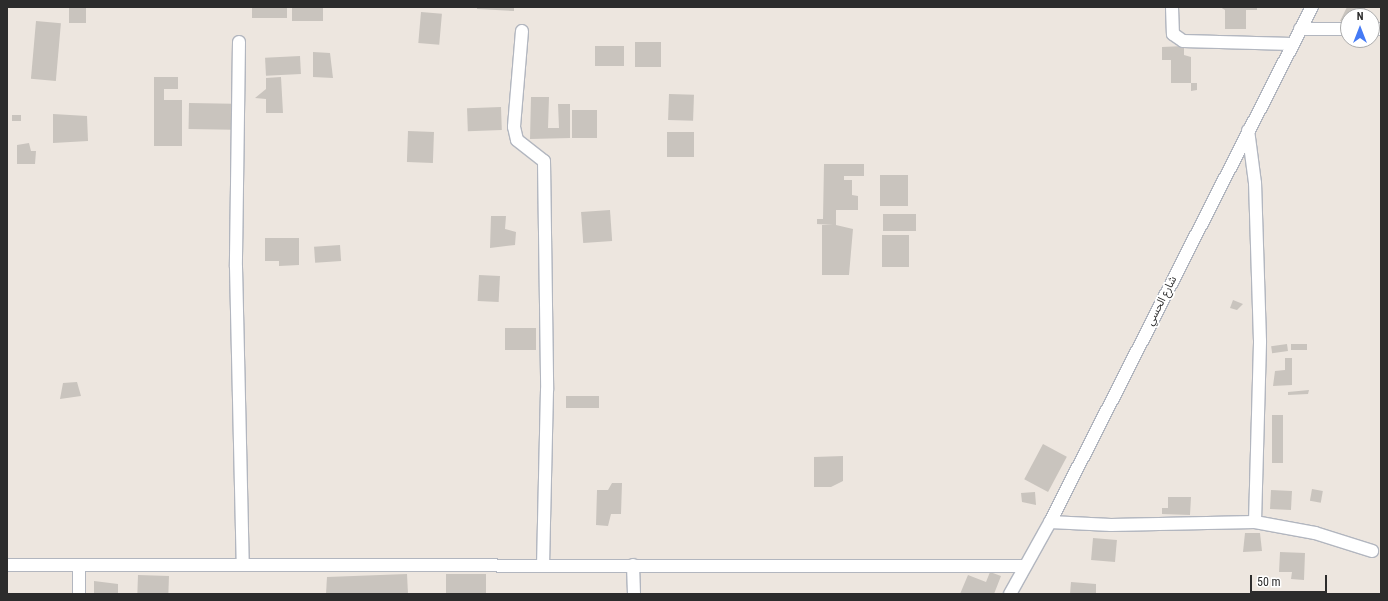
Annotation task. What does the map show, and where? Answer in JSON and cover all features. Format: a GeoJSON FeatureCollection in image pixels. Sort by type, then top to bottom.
{"type":"FeatureCollection","features":[{"type":"Feature","properties":{"kind":"street"},"geometry":{"type":"LineString","coordinates":[[1172,7],[1173,34],[1184,41],[1292,44]]}},
{"type":"Feature","properties":{"kind":"street","name":"شارع الحسي"},"geometry":{"type":"LineString","coordinates":[[1010,594],[1050,522],[1248,130],[1312,7]]}},
{"type":"Feature","properties":{"kind":"street"},"geometry":{"type":"LineString","coordinates":[[1300,29],[1340,29]]}},
{"type":"Feature","properties":{"kind":"street"},"geometry":{"type":"LineString","coordinates":[[522,31],[514,127],[517,140],[544,161],[547,390],[543,565]]}},
{"type":"Feature","properties":{"kind":"street"},"geometry":{"type":"LineString","coordinates":[[239,42],[236,267],[243,565]]}},
{"type":"Feature","properties":{"kind":"street"},"geometry":{"type":"LineString","coordinates":[[1248,130],[1255,182],[1260,341],[1255,522]]}},
{"type":"Feature","properties":{"kind":"street"},"geometry":{"type":"LineString","coordinates":[[1050,522],[1111,525],[1255,522],[1315,533],[1372,551]]}},
{"type":"Feature","properties":{"kind":"street"},"geometry":{"type":"LineString","coordinates":[[7,565],[1025,566]]}},
{"type":"Feature","properties":{"kind":"street"},"geometry":{"type":"LineString","coordinates":[[79,565],[79,594]]}},
{"type":"Feature","properties":{"kind":"street"},"geometry":{"type":"LineString","coordinates":[[633,565],[634,594]]}},
{"type":"Feature","properties":{"kind":"building"},"geometry":{"type":"Polygon","coordinates":[[[69,7],[86,7],[86,23],[69,23],[69,7]]]}},
{"type":"Feature","properties":{"kind":"building"},"geometry":{"type":"Polygon","coordinates":[[[252,7],[287,7],[287,18],[252,18],[252,7]]]}},
{"type":"Feature","properties":{"kind":"building"},"geometry":{"type":"Polygon","coordinates":[[[292,7],[323,7],[323,21],[292,21],[292,7]]]}},
{"type":"Feature","properties":{"kind":"building"},"geometry":{"type":"Polygon","coordinates":[[[477,7],[514,7],[514,11],[477,9],[477,7]]]}},
{"type":"Feature","properties":{"kind":"building"},"geometry":{"type":"Polygon","coordinates":[[[1220,7],[1257,7],[1257,10],[1246,10],[1246,29],[1225,29],[1225,10],[1220,7]]]}},
{"type":"Feature","properties":{"kind":"building"},"geometry":{"type":"Polygon","coordinates":[[[1347,7],[1366,7],[1365,8],[1347,7]]]}},
{"type":"Feature","properties":{"kind":"building"},"geometry":{"type":"Polygon","coordinates":[[[421,12],[442,14],[439,45],[418,43],[421,12]]]}},
{"type":"Feature","properties":{"kind":"building"},"geometry":{"type":"Polygon","coordinates":[[[36,21],[61,23],[56,81],[31,79],[36,21]]]}},
{"type":"Feature","properties":{"kind":"building"},"geometry":{"type":"Polygon","coordinates":[[[635,42],[661,42],[661,67],[635,67],[635,42]]]}},
{"type":"Feature","properties":{"kind":"building"},"geometry":{"type":"Polygon","coordinates":[[[595,46],[624,46],[624,66],[595,66],[595,46]]]}},
{"type":"Feature","properties":{"kind":"building"},"geometry":{"type":"Polygon","coordinates":[[[1184,46],[1184,55],[1191,57],[1191,83],[1171,83],[1171,60],[1162,60],[1162,47],[1184,46]]]}},
{"type":"Feature","properties":{"kind":"building"},"geometry":{"type":"Polygon","coordinates":[[[313,52],[330,53],[333,78],[313,77],[313,52]]]}},
{"type":"Feature","properties":{"kind":"building"},"geometry":{"type":"Polygon","coordinates":[[[300,56],[301,74],[266,76],[265,58],[300,56]]]}},
{"type":"Feature","properties":{"kind":"building"},"geometry":{"type":"Polygon","coordinates":[[[154,77],[178,77],[178,89],[164,89],[164,100],[182,100],[182,146],[154,146],[154,77]]]}},
{"type":"Feature","properties":{"kind":"building"},"geometry":{"type":"Polygon","coordinates":[[[281,77],[283,113],[266,113],[266,99],[255,98],[266,89],[266,78],[281,77]]]}},
{"type":"Feature","properties":{"kind":"building"},"geometry":{"type":"Polygon","coordinates":[[[1191,83],[1197,83],[1197,90],[1191,91],[1191,83]]]}},
{"type":"Feature","properties":{"kind":"building"},"geometry":{"type":"Polygon","coordinates":[[[669,94],[694,95],[693,121],[668,120],[669,94]]]}},
{"type":"Feature","properties":{"kind":"building"},"geometry":{"type":"Polygon","coordinates":[[[531,97],[549,97],[548,128],[559,128],[558,104],[570,104],[570,138],[530,139],[531,97]]]}},
{"type":"Feature","properties":{"kind":"building"},"geometry":{"type":"Polygon","coordinates":[[[189,103],[233,104],[233,130],[189,129],[189,103]]]}},
{"type":"Feature","properties":{"kind":"building"},"geometry":{"type":"Polygon","coordinates":[[[501,107],[502,130],[468,131],[467,108],[501,107]]]}},
{"type":"Feature","properties":{"kind":"building"},"geometry":{"type":"Polygon","coordinates":[[[572,110],[597,110],[597,138],[572,138],[572,110]]]}},
{"type":"Feature","properties":{"kind":"building"},"geometry":{"type":"Polygon","coordinates":[[[53,114],[87,116],[88,141],[53,143],[53,114]]]}},
{"type":"Feature","properties":{"kind":"building"},"geometry":{"type":"Polygon","coordinates":[[[12,115],[21,115],[21,121],[12,121],[12,115]]]}},
{"type":"Feature","properties":{"kind":"building"},"geometry":{"type":"Polygon","coordinates":[[[408,131],[434,132],[433,163],[407,162],[408,131]]]}},
{"type":"Feature","properties":{"kind":"building"},"geometry":{"type":"Polygon","coordinates":[[[667,132],[694,132],[694,157],[667,157],[667,132]]]}},
{"type":"Feature","properties":{"kind":"building"},"geometry":{"type":"Polygon","coordinates":[[[29,143],[31,151],[36,151],[35,164],[17,164],[17,145],[29,143]]]}},
{"type":"Feature","properties":{"kind":"building"},"geometry":{"type":"Polygon","coordinates":[[[824,164],[864,164],[864,176],[844,176],[844,180],[852,180],[852,195],[858,196],[858,210],[836,210],[836,225],[853,229],[849,275],[822,275],[822,225],[833,225],[817,224],[817,219],[823,219],[824,164]]]}},
{"type":"Feature","properties":{"kind":"building"},"geometry":{"type":"Polygon","coordinates":[[[880,175],[908,175],[908,206],[880,206],[880,175]]]}},
{"type":"Feature","properties":{"kind":"building"},"geometry":{"type":"Polygon","coordinates":[[[610,210],[612,241],[583,243],[581,212],[610,210]]]}},
{"type":"Feature","properties":{"kind":"building"},"geometry":{"type":"Polygon","coordinates":[[[883,214],[916,214],[916,231],[883,231],[883,214]]]}},
{"type":"Feature","properties":{"kind":"building"},"geometry":{"type":"Polygon","coordinates":[[[491,216],[506,216],[505,229],[516,232],[515,245],[490,248],[491,216]]]}},
{"type":"Feature","properties":{"kind":"building"},"geometry":{"type":"Polygon","coordinates":[[[882,235],[909,235],[909,267],[882,267],[882,235]]]}},
{"type":"Feature","properties":{"kind":"building"},"geometry":{"type":"Polygon","coordinates":[[[265,238],[299,238],[299,265],[279,266],[279,261],[265,261],[265,238]]]}},
{"type":"Feature","properties":{"kind":"building"},"geometry":{"type":"Polygon","coordinates":[[[340,245],[341,261],[315,263],[314,247],[340,245]]]}},
{"type":"Feature","properties":{"kind":"building"},"geometry":{"type":"Polygon","coordinates":[[[479,275],[500,276],[499,302],[478,301],[479,275]]]}},
{"type":"Feature","properties":{"kind":"building"},"geometry":{"type":"Polygon","coordinates":[[[1233,300],[1243,304],[1237,310],[1230,308],[1233,300]]]}},
{"type":"Feature","properties":{"kind":"building"},"geometry":{"type":"Polygon","coordinates":[[[505,328],[536,328],[536,350],[505,350],[505,328]]]}},
{"type":"Feature","properties":{"kind":"building"},"geometry":{"type":"Polygon","coordinates":[[[1287,344],[1288,351],[1272,353],[1271,346],[1287,344]]]}},
{"type":"Feature","properties":{"kind":"building"},"geometry":{"type":"Polygon","coordinates":[[[1291,344],[1307,344],[1307,350],[1291,350],[1291,344]]]}},
{"type":"Feature","properties":{"kind":"building"},"geometry":{"type":"Polygon","coordinates":[[[1285,358],[1292,358],[1292,385],[1273,386],[1275,371],[1285,370],[1285,358]]]}},
{"type":"Feature","properties":{"kind":"building"},"geometry":{"type":"Polygon","coordinates":[[[77,382],[81,396],[60,399],[63,383],[77,382]]]}},
{"type":"Feature","properties":{"kind":"building"},"geometry":{"type":"Polygon","coordinates":[[[1309,390],[1308,394],[1288,395],[1288,392],[1309,390]]]}},
{"type":"Feature","properties":{"kind":"building"},"geometry":{"type":"Polygon","coordinates":[[[566,396],[599,396],[599,408],[566,408],[566,396]]]}},
{"type":"Feature","properties":{"kind":"building"},"geometry":{"type":"Polygon","coordinates":[[[1272,415],[1283,415],[1283,463],[1272,463],[1272,415]]]}},
{"type":"Feature","properties":{"kind":"building"},"geometry":{"type":"Polygon","coordinates":[[[1043,444],[1067,457],[1048,492],[1024,479],[1043,444]]]}},
{"type":"Feature","properties":{"kind":"building"},"geometry":{"type":"Polygon","coordinates":[[[843,456],[843,481],[831,487],[814,487],[814,457],[843,456]]]}},
{"type":"Feature","properties":{"kind":"building"},"geometry":{"type":"Polygon","coordinates":[[[612,483],[622,483],[621,514],[611,514],[608,526],[596,525],[597,490],[608,490],[612,483]]]}},
{"type":"Feature","properties":{"kind":"building"},"geometry":{"type":"Polygon","coordinates":[[[1312,489],[1323,491],[1321,503],[1310,501],[1312,489]]]}},
{"type":"Feature","properties":{"kind":"building"},"geometry":{"type":"Polygon","coordinates":[[[1271,490],[1292,491],[1291,510],[1270,509],[1271,490]]]}},
{"type":"Feature","properties":{"kind":"building"},"geometry":{"type":"Polygon","coordinates":[[[1035,492],[1036,505],[1022,502],[1021,493],[1035,492]]]}},
{"type":"Feature","properties":{"kind":"building"},"geometry":{"type":"Polygon","coordinates":[[[1168,497],[1191,497],[1190,515],[1162,514],[1162,508],[1168,508],[1168,497]]]}},
{"type":"Feature","properties":{"kind":"building"},"geometry":{"type":"Polygon","coordinates":[[[1245,533],[1260,533],[1262,551],[1243,552],[1245,533]]]}},
{"type":"Feature","properties":{"kind":"building"},"geometry":{"type":"Polygon","coordinates":[[[1093,538],[1117,540],[1115,562],[1091,560],[1093,538]]]}},
{"type":"Feature","properties":{"kind":"building"},"geometry":{"type":"Polygon","coordinates":[[[1280,552],[1305,553],[1304,580],[1291,579],[1292,572],[1279,572],[1280,552]]]}},
{"type":"Feature","properties":{"kind":"building"},"geometry":{"type":"Polygon","coordinates":[[[990,572],[1001,576],[994,594],[960,594],[968,575],[986,582],[990,572]]]}},
{"type":"Feature","properties":{"kind":"building"},"geometry":{"type":"Polygon","coordinates":[[[407,574],[408,594],[326,594],[327,577],[407,574]]]}},
{"type":"Feature","properties":{"kind":"building"},"geometry":{"type":"Polygon","coordinates":[[[446,574],[486,574],[486,594],[446,594],[446,574]]]}},
{"type":"Feature","properties":{"kind":"building"},"geometry":{"type":"Polygon","coordinates":[[[138,575],[169,576],[168,594],[137,594],[138,575]]]}},
{"type":"Feature","properties":{"kind":"building"},"geometry":{"type":"Polygon","coordinates":[[[94,581],[118,584],[118,594],[94,594],[94,581]]]}},
{"type":"Feature","properties":{"kind":"building"},"geometry":{"type":"Polygon","coordinates":[[[1071,582],[1096,584],[1096,594],[1070,594],[1071,582]]]}}]}
